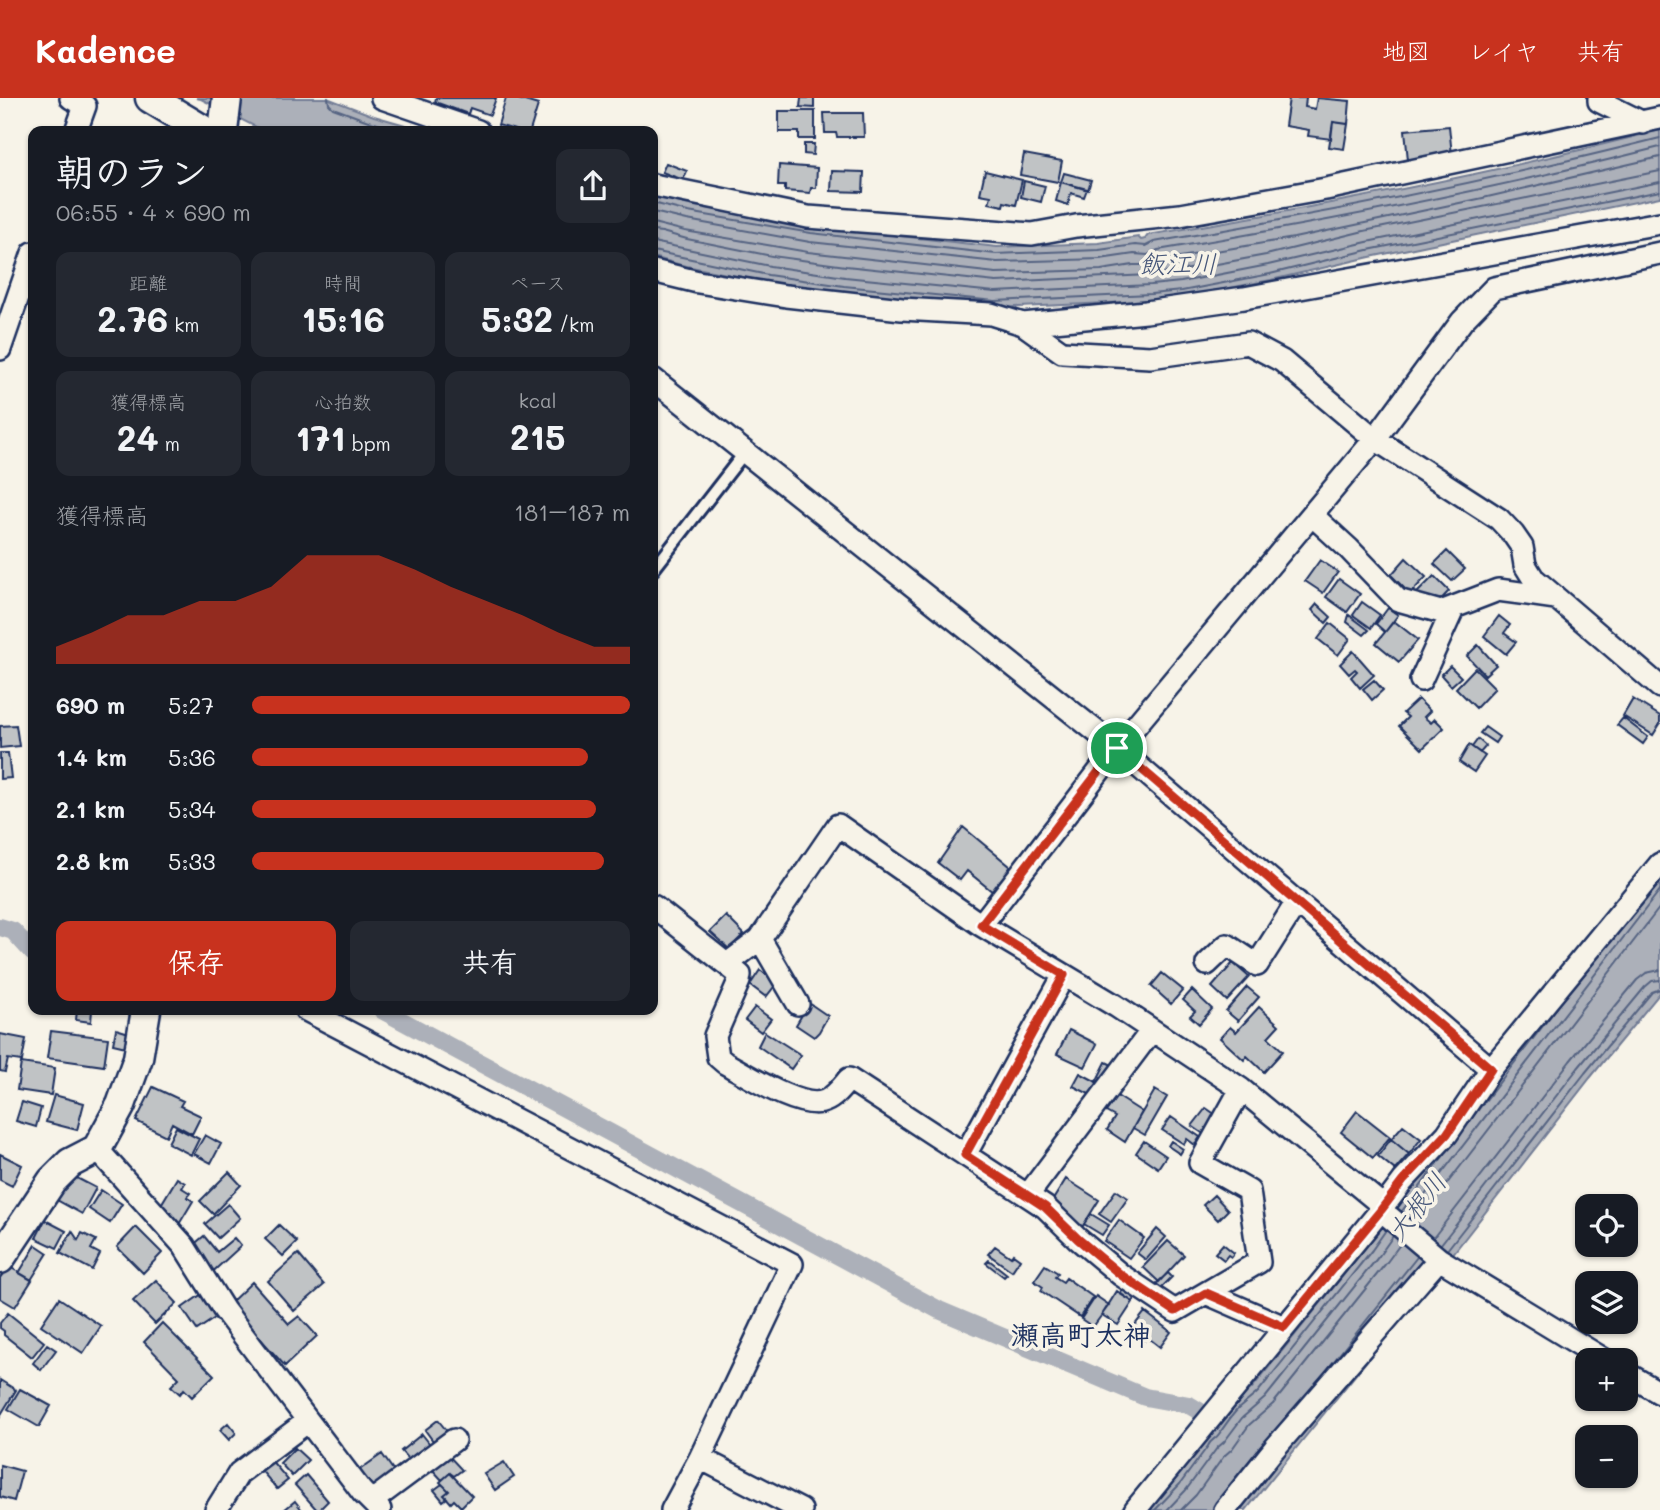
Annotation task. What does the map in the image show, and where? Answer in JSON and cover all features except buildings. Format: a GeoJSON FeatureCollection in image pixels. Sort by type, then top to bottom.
{"type":"FeatureCollection","features":[{"type":"Feature","properties":{"kind":"main road"},"geometry":{"type":"LineString","coordinates":[[150,98],[197,126]]}},
{"type":"Feature","properties":{"kind":"main road"},"geometry":{"type":"LineString","coordinates":[[224,126],[227,98]]}},
{"type":"Feature","properties":{"kind":"main road"},"geometry":{"type":"LineString","coordinates":[[0,1259],[52,1181],[70,1163],[97,1149],[121,1105],[138,1058],[145,1015]]}},
{"type":"Feature","properties":{"kind":"street"},"geometry":{"type":"LineString","coordinates":[[71,98],[85,106],[78,126]]}},
{"type":"Feature","properties":{"kind":"street"},"geometry":{"type":"LineString","coordinates":[[382,98],[463,126]]}},
{"type":"Feature","properties":{"kind":"street"},"geometry":{"type":"LineString","coordinates":[[1599,98],[1599,101],[1652,120]]}},
{"type":"Feature","properties":{"kind":"street"},"geometry":{"type":"LineString","coordinates":[[658,186],[808,217],[1032,234],[1076,226],[1180,215],[1326,189],[1652,120]]}},
{"type":"Feature","properties":{"kind":"street"},"geometry":{"type":"LineString","coordinates":[[1023,324],[1146,312],[1244,298],[1660,223]]}},
{"type":"Feature","properties":{"kind":"street"},"geometry":{"type":"LineString","coordinates":[[981,925],[1117,748],[1375,439],[1462,321],[1494,288],[1660,253]]}},
{"type":"Feature","properties":{"kind":"street"},"geometry":{"type":"LineString","coordinates":[[0,349],[28,268]]}},
{"type":"Feature","properties":{"kind":"street"},"geometry":{"type":"LineString","coordinates":[[658,272],[698,282],[786,296],[902,309],[991,314],[1023,324],[1062,352],[1150,358],[1248,343],[1282,361],[1375,439],[1499,519],[1522,547],[1525,565],[1532,578],[1660,687]]}},
{"type":"Feature","properties":{"kind":"street"},"geometry":{"type":"LineString","coordinates":[[658,383],[1117,748],[1491,1069]]}},
{"type":"Feature","properties":{"kind":"street"},"geometry":{"type":"LineString","coordinates":[[1312,515],[1398,600],[1441,612],[1498,590],[1558,599]]}},
{"type":"Feature","properties":{"kind":"street"},"geometry":{"type":"LineString","coordinates":[[1421,680],[1454,607]]}},
{"type":"Feature","properties":{"kind":"street"},"geometry":{"type":"LineString","coordinates":[[727,964],[760,939],[838,825],[981,925],[1152,1030],[1241,1089],[1377,1201],[1381,1210],[1439,1259],[1585,1348]]}},
{"type":"Feature","properties":{"kind":"street"},"geometry":{"type":"LineString","coordinates":[[1135,1510],[1403,1181],[1447,1134],[1491,1069],[1660,864]]}},
{"type":"Feature","properties":{"kind":"street"},"geometry":{"type":"LineString","coordinates":[[1207,964],[1227,945],[1257,965],[1297,902]]}},
{"type":"Feature","properties":{"kind":"street"},"geometry":{"type":"LineString","coordinates":[[658,910],[740,975],[715,1037],[718,1057],[725,1063],[794,1100],[809,1103],[822,1103],[833,1097],[849,1079],[1045,1207],[1121,1275],[1175,1311],[1259,1262],[1249,1191],[1200,1163],[1241,1089]]}},
{"type":"Feature","properties":{"kind":"street"},"geometry":{"type":"LineString","coordinates":[[760,939],[798,1004]]}},
{"type":"Feature","properties":{"kind":"street"},"geometry":{"type":"LineString","coordinates":[[965,1155],[1064,975]]}},
{"type":"Feature","properties":{"kind":"street"},"geometry":{"type":"LineString","coordinates":[[316,1015],[792,1264],[700,1458],[671,1510]]}},
{"type":"Feature","properties":{"kind":"street"},"geometry":{"type":"LineString","coordinates":[[1028,1195],[1152,1030]]}},
{"type":"Feature","properties":{"kind":"street"},"geometry":{"type":"LineString","coordinates":[[97,1149],[184,1246],[224,1310],[362,1492],[376,1506],[454,1440]]}},
{"type":"Feature","properties":{"kind":"street"},"geometry":{"type":"LineString","coordinates":[[1225,1510],[1439,1259]]}},
{"type":"Feature","properties":{"kind":"street"},"geometry":{"type":"LineString","coordinates":[[1206,1293],[1284,1327]]}},
{"type":"Feature","properties":{"kind":"street"},"geometry":{"type":"LineString","coordinates":[[1638,1380],[1660,1393]]}},
{"type":"Feature","properties":{"kind":"street"},"geometry":{"type":"LineString","coordinates":[[216,1510],[239,1473],[308,1421]]}},
{"type":"Feature","properties":{"kind":"street"},"geometry":{"type":"LineString","coordinates":[[700,1458],[801,1510]]}},
{"type":"Feature","properties":{"kind":"lane"},"geometry":{"type":"LineString","coordinates":[[658,564],[745,452]]}},
{"type":"Feature","properties":{"kind":"water"},"geometry":{"type":"Polygon","coordinates":[[[196,98],[327,98],[409,126],[254,126],[196,98]]]}},
{"type":"Feature","properties":{"kind":"water","name":"飯江川"},"geometry":{"type":"Polygon","coordinates":[[[1660,130],[1660,197],[1271,280],[1152,301],[995,308],[843,293],[767,282],[658,258],[658,197],[812,226],[997,247],[1098,243],[1138,237],[1141,240],[1148,235],[1277,213],[1533,161],[1660,130]]]}},
{"type":"Feature","properties":{"kind":"water","name":"大根川"},"geometry":{"type":"Polygon","coordinates":[[[1660,865],[1660,993],[1438,1273],[1246,1510],[1145,1510],[1175,1479],[1230,1407],[1252,1388],[1367,1246],[1400,1203],[1401,1196],[1405,1198],[1413,1184],[1660,865]]]}},
{"type":"Feature","properties":{"kind":"waterway"},"geometry":{"type":"LineString","coordinates":[[0,927],[13,931],[28,948]]}},
{"type":"Feature","properties":{"kind":"waterway"},"geometry":{"type":"LineString","coordinates":[[391,1015],[939,1310],[1145,1397],[1189,1405],[1199,1411]]}},
{"type":"Feature","properties":{"kind":"district","name":"瀬高町太神"},"geometry":{"type":"Point","coordinates":[1081,1335]}},
{"type":"Feature","properties":{"kind":"route"},"geometry":{"type":"LineString","coordinates":[[1117,748],[1491,1069],[1447,1134],[1403,1181],[1284,1327],[1206,1293],[1175,1311],[1121,1275],[1045,1207],[965,1155],[1064,975],[981,925],[1117,748]]}}]}
